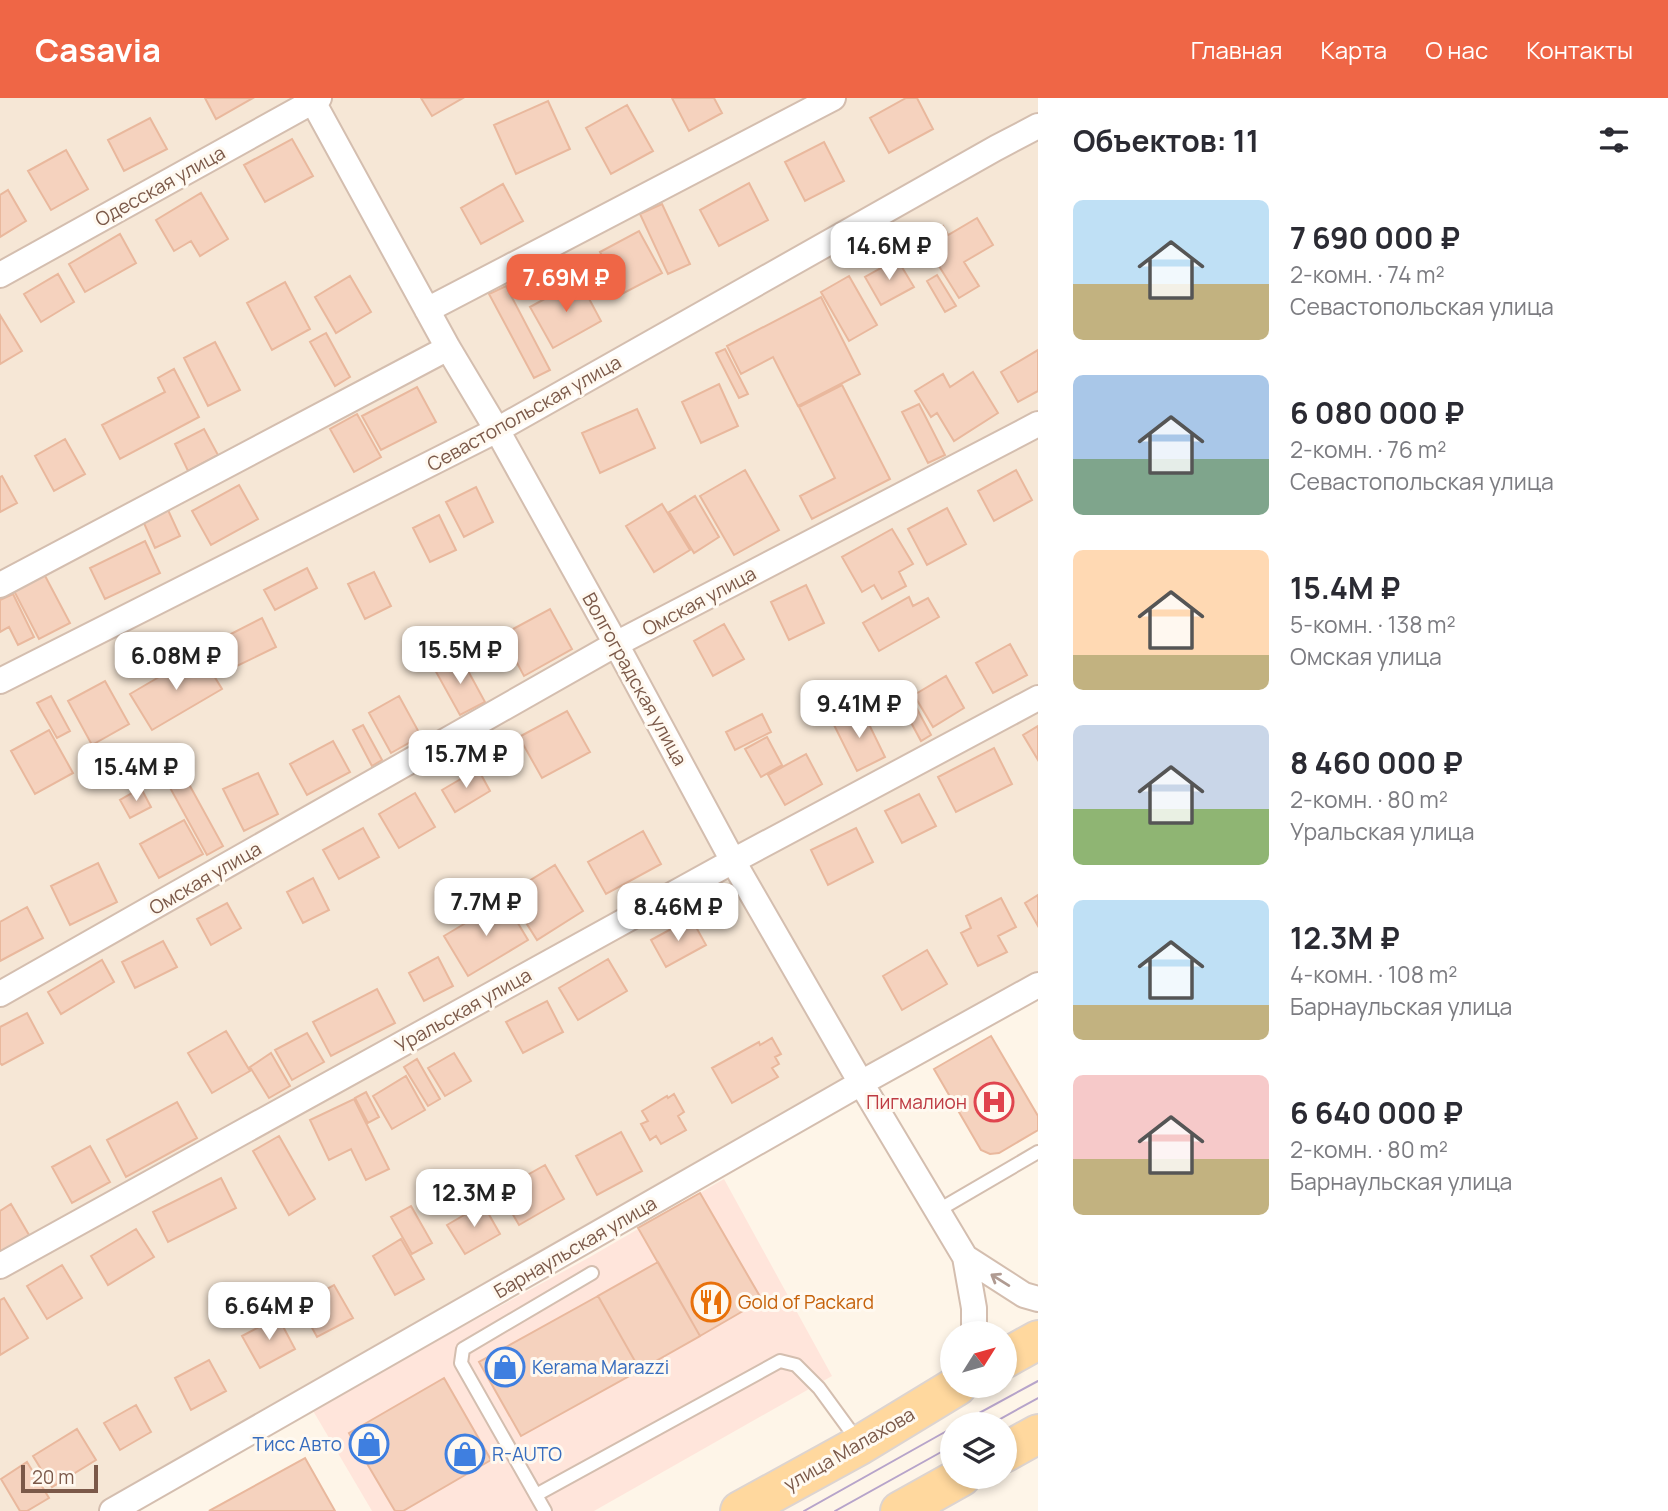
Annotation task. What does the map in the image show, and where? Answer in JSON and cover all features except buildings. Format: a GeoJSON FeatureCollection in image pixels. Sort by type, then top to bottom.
{"type":"FeatureCollection","features":[{"type":"Feature","properties":{"kind":"main road"},"geometry":{"type":"LineString","coordinates":[[1017,1352],[1038,1340]]}},
{"type":"Feature","properties":{"kind":"main road","name":"улица Малахова"},"geometry":{"type":"LineString","coordinates":[[740,1511],[940,1396]]}},
{"type":"Feature","properties":{"kind":"main road"},"geometry":{"type":"LineString","coordinates":[[1017,1446],[1038,1434]]}},
{"type":"Feature","properties":{"kind":"main road"},"geometry":{"type":"LineString","coordinates":[[900,1511],[940,1489]]}},
{"type":"Feature","properties":{"kind":"street"},"geometry":{"type":"LineString","coordinates":[[427,310],[833,98]]}},
{"type":"Feature","properties":{"kind":"street","name":"Волгоградская улица"},"geometry":{"type":"LineString","coordinates":[[314,99],[427,310],[616,644],[733,861],[965,1257],[974,1321]]}},
{"type":"Feature","properties":{"kind":"street","name":"Одесская улица"},"geometry":{"type":"LineString","coordinates":[[0,275],[314,99]]}},
{"type":"Feature","properties":{"kind":"street","name":"Севастопольская улица"},"geometry":{"type":"LineString","coordinates":[[0,681],[497,430],[1038,126]]}},
{"type":"Feature","properties":{"kind":"street"},"geometry":{"type":"LineString","coordinates":[[0,585],[448,348]]}},
{"type":"Feature","properties":{"kind":"street","name":"Омская улица"},"geometry":{"type":"LineString","coordinates":[[0,994],[616,644],[1038,424]]}},
{"type":"Feature","properties":{"kind":"street","name":"Уральская улица"},"geometry":{"type":"LineString","coordinates":[[0,1266],[733,861],[1038,698]]}},
{"type":"Feature","properties":{"kind":"street","name":"Барнаульская улица"},"geometry":{"type":"LineString","coordinates":[[112,1511],[861,1083],[1038,985]]}},
{"type":"Feature","properties":{"kind":"street","name":"Волгоградская улица"},"geometry":{"type":"LineString","coordinates":[[965,1257],[1024,1295],[1038,1299]]}},
{"type":"Feature","properties":{"kind":"lane"},"geometry":{"type":"LineString","coordinates":[[937,1211],[1038,1152]]}},
{"type":"Feature","properties":{"kind":"lane"},"geometry":{"type":"LineString","coordinates":[[545,1511],[461,1363],[463,1349],[592,1273]]}},
{"type":"Feature","properties":{"kind":"lane"},"geometry":{"type":"LineString","coordinates":[[536,1495],[780,1361],[796,1365],[819,1388],[860,1444]]}},
{"type":"Feature","properties":{"kind":"shaded area"},"geometry":{"type":"Polygon","coordinates":[[[0,98],[1038,98],[1038,977],[105,1511],[0,1511],[0,98]]]}},
{"type":"Feature","properties":{"kind":"shaded area"},"geometry":{"type":"Polygon","coordinates":[[[724,1179],[832,1376],[594,1511],[372,1511],[312,1409],[590,1257],[724,1179]]]}},
{"type":"Feature","properties":{"kind":"tram line"},"geometry":{"type":"LineString","coordinates":[[981,1412],[1038,1381]]}},
{"type":"Feature","properties":{"kind":"tram line"},"geometry":{"type":"LineString","coordinates":[[1013,1412],[1038,1398]]}},
{"type":"Feature","properties":{"kind":"tram line"},"geometry":{"type":"LineString","coordinates":[[804,1511],[940,1435]]}},
{"type":"Feature","properties":{"kind":"tram line"},"geometry":{"type":"LineString","coordinates":[[835,1511],[940,1453]]}},
{"type":"Feature","properties":{"kind":"place","name":"Пигмалион"},"geometry":{"type":"Point","coordinates":[994,1102]}},
{"type":"Feature","properties":{"kind":"place","name":"Gold of Packard"},"geometry":{"type":"Point","coordinates":[711,1302]}},
{"type":"Feature","properties":{"kind":"place","name":"Kerama Marazzi"},"geometry":{"type":"Point","coordinates":[505,1367]}},
{"type":"Feature","properties":{"kind":"place","name":"Тисс Авто"},"geometry":{"type":"Point","coordinates":[369,1444]}},
{"type":"Feature","properties":{"kind":"place","name":"R-AUTO"},"geometry":{"type":"Point","coordinates":[465,1454]}}]}
